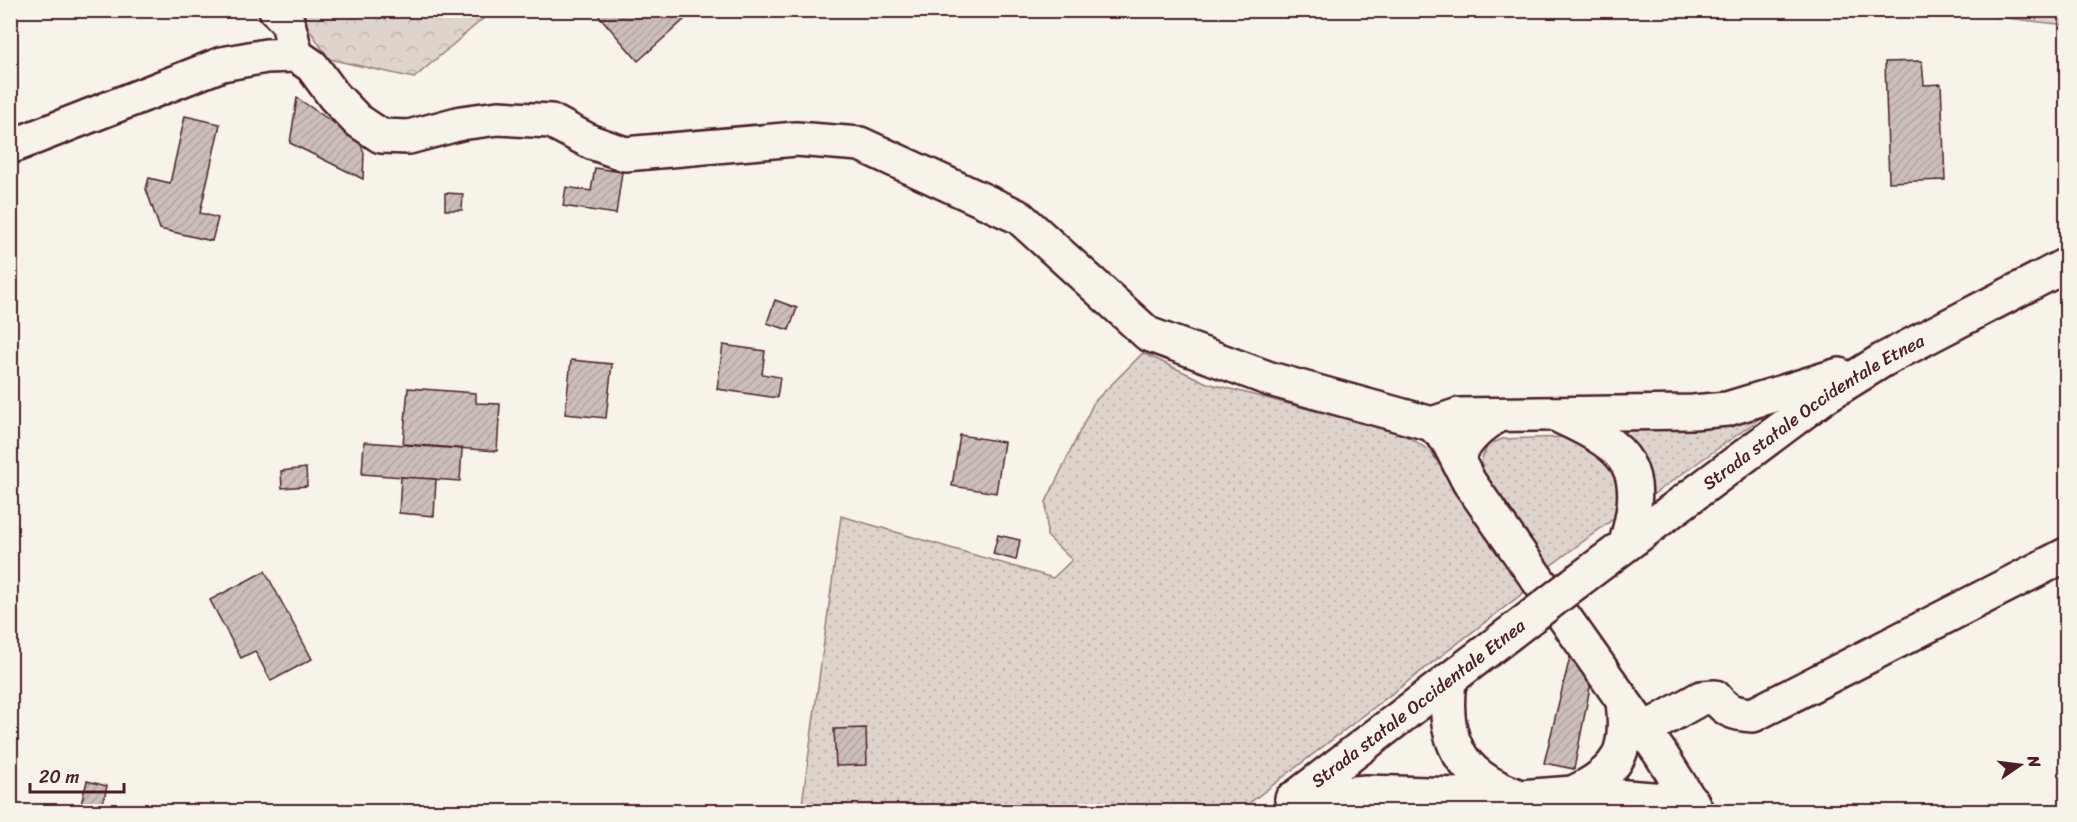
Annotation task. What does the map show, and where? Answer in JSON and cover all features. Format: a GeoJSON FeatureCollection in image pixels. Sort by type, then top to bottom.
{"type":"FeatureCollection","features":[{"type":"Feature","properties":{"kind":"main road"},"geometry":{"type":"LineString","coordinates":[[276,10],[288,23],[296,55]]}},
{"type":"Feature","properties":{"kind":"main road"},"geometry":{"type":"LineString","coordinates":[[10,147],[55,132],[126,100],[222,64],[266,56],[296,55],[312,66],[334,96],[357,120],[381,136],[409,137],[461,123],[498,118],[551,121],[591,142],[625,154],[796,139],[860,144],[1019,217],[1148,334],[1270,379],[1432,424],[1447,439],[1458,456],[1469,482],[1644,730],[1694,807]]}},
{"type":"Feature","properties":{"kind":"main road","name":"Strada statale Occidentale Etnea"},"geometry":{"type":"LineString","coordinates":[[1284,805],[1449,681],[1626,543],[1825,396],[1883,360],[2067,265]]}},
{"type":"Feature","properties":{"kind":"main road"},"geometry":{"type":"LineString","coordinates":[[1432,424],[1459,415],[1694,412],[1727,409],[1883,360]]}},
{"type":"Feature","properties":{"kind":"main road"},"geometry":{"type":"LineString","coordinates":[[1458,456],[1467,440],[1478,428],[1498,415]]}},
{"type":"Feature","properties":{"kind":"main road"},"geometry":{"type":"LineString","coordinates":[[1557,415],[1588,429],[1616,448],[1630,468],[1636,489],[1636,510],[1626,543]]}},
{"type":"Feature","properties":{"kind":"main road"},"geometry":{"type":"LineString","coordinates":[[1644,730],[1701,698],[1715,697],[1723,708],[1735,714],[1753,715],[2067,555]]}},
{"type":"Feature","properties":{"kind":"main road"},"geometry":{"type":"LineString","coordinates":[[1449,681],[1445,711],[1452,741],[1468,767],[1492,786],[1520,797]]}},
{"type":"Feature","properties":{"kind":"main road"},"geometry":{"type":"LineString","coordinates":[[1573,793],[1599,781],[1618,758],[1626,730],[1623,702]]}},
{"type":"Feature","properties":{"kind":"main road"},"geometry":{"type":"LineString","coordinates":[[1284,805],[1366,792],[1520,797],[1573,793],[1694,807]]}},
{"type":"Feature","properties":{"kind":"green space"},"geometry":{"type":"Polygon","coordinates":[[[297,11],[492,11],[414,78],[329,59],[297,11]]]}},
{"type":"Feature","properties":{"kind":"green space"},"geometry":{"type":"Polygon","coordinates":[[[1945,11],[2066,11],[2066,25],[1945,11]]]}},
{"type":"Feature","properties":{"kind":"green space"},"geometry":{"type":"Polygon","coordinates":[[[1143,353],[1207,383],[1393,431],[1412,439],[1431,452],[1527,590],[1239,811],[801,812],[841,516],[1053,578],[1072,560],[1047,536],[1046,502],[1094,402],[1143,353]]]}},
{"type":"Feature","properties":{"kind":"green space"},"geometry":{"type":"Polygon","coordinates":[[[1769,412],[1651,496],[1608,423],[1769,412]]]}},
{"type":"Feature","properties":{"kind":"green space"},"geometry":{"type":"Polygon","coordinates":[[[1571,437],[1590,443],[1620,475],[1617,516],[1546,569],[1482,480],[1482,458],[1488,445],[1502,439],[1571,437]]]}},
{"type":"Feature","properties":{"kind":"building"},"geometry":{"type":"Polygon","coordinates":[[[594,10],[695,10],[638,61],[594,10]]]}},
{"type":"Feature","properties":{"kind":"building"},"geometry":{"type":"Polygon","coordinates":[[[1922,61],[1924,85],[1941,84],[1945,180],[1889,182],[1885,62],[1922,61]]]}},
{"type":"Feature","properties":{"kind":"building"},"geometry":{"type":"Polygon","coordinates":[[[297,98],[359,140],[364,153],[363,179],[290,143],[297,98]]]}},
{"type":"Feature","properties":{"kind":"building"},"geometry":{"type":"Polygon","coordinates":[[[185,116],[220,124],[200,213],[218,218],[212,241],[160,229],[146,189],[149,178],[170,183],[185,116]]]}},
{"type":"Feature","properties":{"kind":"building"},"geometry":{"type":"Polygon","coordinates":[[[595,168],[622,172],[616,214],[563,206],[566,187],[591,191],[595,168]]]}},
{"type":"Feature","properties":{"kind":"building"},"geometry":{"type":"Polygon","coordinates":[[[445,193],[463,194],[462,210],[445,210],[445,193]]]}},
{"type":"Feature","properties":{"kind":"building"},"geometry":{"type":"Polygon","coordinates":[[[775,300],[797,308],[789,330],[767,323],[775,300]]]}},
{"type":"Feature","properties":{"kind":"building"},"geometry":{"type":"Polygon","coordinates":[[[723,345],[765,351],[762,374],[780,377],[777,398],[717,389],[723,345]]]}},
{"type":"Feature","properties":{"kind":"building"},"geometry":{"type":"Polygon","coordinates":[[[571,360],[612,364],[606,418],[565,414],[571,360]]]}},
{"type":"Feature","properties":{"kind":"building"},"geometry":{"type":"Polygon","coordinates":[[[408,388],[476,393],[476,403],[500,404],[497,451],[403,444],[408,388]]]}},
{"type":"Feature","properties":{"kind":"building"},"geometry":{"type":"Polygon","coordinates":[[[960,435],[1004,442],[996,493],[952,486],[960,435]]]}},
{"type":"Feature","properties":{"kind":"building"},"geometry":{"type":"Polygon","coordinates":[[[364,442],[462,449],[460,481],[362,474],[364,442]]]}},
{"type":"Feature","properties":{"kind":"building"},"geometry":{"type":"Polygon","coordinates":[[[306,468],[307,486],[282,488],[281,471],[306,468]]]}},
{"type":"Feature","properties":{"kind":"building"},"geometry":{"type":"Polygon","coordinates":[[[401,477],[436,479],[434,516],[399,513],[401,477]]]}},
{"type":"Feature","properties":{"kind":"building"},"geometry":{"type":"Polygon","coordinates":[[[998,535],[1020,540],[1016,560],[993,554],[998,535]]]}},
{"type":"Feature","properties":{"kind":"building"},"geometry":{"type":"Polygon","coordinates":[[[265,571],[312,659],[271,681],[255,651],[241,658],[210,600],[265,571]]]}},
{"type":"Feature","properties":{"kind":"building"},"geometry":{"type":"Polygon","coordinates":[[[1572,649],[1593,672],[1574,769],[1544,763],[1572,649]]]}},
{"type":"Feature","properties":{"kind":"building"},"geometry":{"type":"Polygon","coordinates":[[[866,728],[867,765],[836,766],[834,729],[866,728]]]}},
{"type":"Feature","properties":{"kind":"building"},"geometry":{"type":"Polygon","coordinates":[[[87,781],[107,786],[101,812],[79,812],[87,781]]]}}]}
